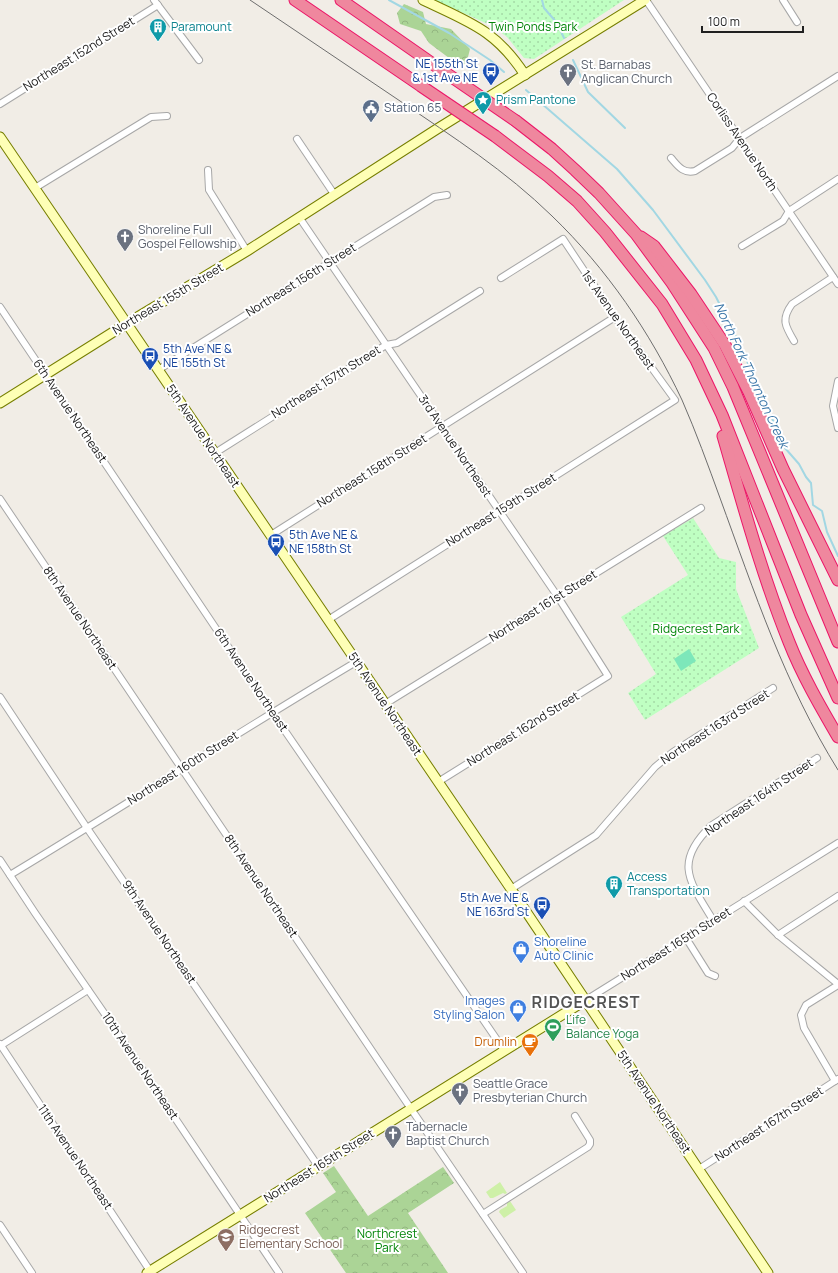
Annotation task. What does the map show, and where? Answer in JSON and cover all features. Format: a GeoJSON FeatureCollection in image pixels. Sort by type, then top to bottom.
{"type":"FeatureCollection","features":[{"type":"Feature","properties":{"kind":"highway"},"geometry":{"type":"LineString","coordinates":[[295,0],[495,136],[548,176],[577,201],[606,232],[662,304],[696,360],[724,422],[801,615],[838,698]]}},
{"type":"Feature","properties":{"kind":"highway"},"geometry":{"type":"LineString","coordinates":[[341,0],[516,121],[552,149],[599,193],[636,234],[672,283],[714,348],[733,387],[838,642]]}},
{"type":"Feature","properties":{"kind":"highway"},"geometry":{"type":"LineString","coordinates":[[636,234],[654,246],[691,294],[724,345],[749,392],[783,469],[838,580]]}},
{"type":"Feature","properties":{"kind":"highway"},"geometry":{"type":"LineString","coordinates":[[710,390],[752,536],[785,631],[803,674],[838,737]]}},
{"type":"Feature","properties":{"kind":"street"},"geometry":{"type":"LineString","coordinates":[[423,0],[483,29],[510,53],[525,75]]}},
{"type":"Feature","properties":{"kind":"street","name":"Northeast 155th Street"},"geometry":{"type":"LineString","coordinates":[[0,403],[126,324],[247,251],[437,129],[646,0]]}},
{"type":"Feature","properties":{"kind":"street","name":"Corliss Avenue North"},"geometry":{"type":"LineString","coordinates":[[646,0],[838,284]]}},
{"type":"Feature","properties":{"kind":"street"},"geometry":{"type":"LineString","coordinates":[[783,0],[798,22]]}},
{"type":"Feature","properties":{"kind":"street"},"geometry":{"type":"LineString","coordinates":[[156,2],[198,60]]}},
{"type":"Feature","properties":{"kind":"street","name":"Northeast 152nd Street"},"geometry":{"type":"LineString","coordinates":[[0,104],[156,2]]}},
{"type":"Feature","properties":{"kind":"street"},"geometry":{"type":"LineString","coordinates":[[671,158],[681,170],[691,172],[725,153],[732,148],[740,138],[838,76]]}},
{"type":"Feature","properties":{"kind":"street"},"geometry":{"type":"LineString","coordinates":[[35,188],[151,117],[167,116]]}},
{"type":"Feature","properties":{"kind":"street","name":"5th Avenue Northeast"},"geometry":{"type":"LineString","coordinates":[[0,136],[126,324],[586,1000],[768,1273]]}},
{"type":"Feature","properties":{"kind":"street"},"geometry":{"type":"LineString","coordinates":[[296,139],[334,194]]}},
{"type":"Feature","properties":{"kind":"street"},"geometry":{"type":"LineString","coordinates":[[208,170],[209,190],[247,251]]}},
{"type":"Feature","properties":{"kind":"street"},"geometry":{"type":"LineString","coordinates":[[742,246],[783,221],[789,211],[838,180]]}},
{"type":"Feature","properties":{"kind":"street","name":"Northeast 156th Street"},"geometry":{"type":"LineString","coordinates":[[158,370],[434,197],[447,195]]}},
{"type":"Feature","properties":{"kind":"street","name":"3rd Avenue Northeast"},"geometry":{"type":"LineString","coordinates":[[299,217],[558,597],[608,676]]}},
{"type":"Feature","properties":{"kind":"street","name":"1st Avenue Northeast"},"geometry":{"type":"LineString","coordinates":[[501,278],[563,239],[615,318],[674,400]]}},
{"type":"Feature","properties":{"kind":"street"},"geometry":{"type":"LineString","coordinates":[[794,341],[786,328],[785,318],[788,310],[792,304],[833,277]]}},
{"type":"Feature","properties":{"kind":"street","name":"Northeast 157th Street"},"geometry":{"type":"LineString","coordinates":[[215,453],[386,345],[397,343],[480,291]]}},
{"type":"Feature","properties":{"kind":"street","name":"6th Avenue Northeast"},"geometry":{"type":"LineString","coordinates":[[0,307],[272,712],[504,1050]]}},
{"type":"Feature","properties":{"kind":"street","name":"Northeast 158th Street"},"geometry":{"type":"LineString","coordinates":[[271,535],[615,318]]}},
{"type":"Feature","properties":{"kind":"street"},"geometry":{"type":"LineString","coordinates":[[838,381],[833,406],[838,428]]}},
{"type":"Feature","properties":{"kind":"street","name":"Northeast 159th Street"},"geometry":{"type":"LineString","coordinates":[[328,620],[674,400]]}},
{"type":"Feature","properties":{"kind":"street","name":"8th Avenue Northeast"},"geometry":{"type":"LineString","coordinates":[[0,498],[523,1273]]}},
{"type":"Feature","properties":{"kind":"street","name":"Northeast 161st Street"},"geometry":{"type":"LineString","coordinates":[[385,704],[701,508]]}},
{"type":"Feature","properties":{"kind":"street","name":"Northeast 160th Street"},"geometry":{"type":"LineString","coordinates":[[10,875],[272,712],[356,662]]}},
{"type":"Feature","properties":{"kind":"street","name":"Northeast 162nd Street"},"geometry":{"type":"LineString","coordinates":[[438,782],[608,676]]}},
{"type":"Feature","properties":{"kind":"street","name":"Northeast 163rd Street"},"geometry":{"type":"LineString","coordinates":[[511,889],[596,835],[649,773],[673,752],[773,688]]}},
{"type":"Feature","properties":{"kind":"street","name":"9th Avenue Northeast"},"geometry":{"type":"LineString","coordinates":[[0,697],[87,828],[318,1166]]}},
{"type":"Feature","properties":{"kind":"street","name":"Northeast 164th Street"},"geometry":{"type":"LineString","coordinates":[[713,920],[694,889],[688,871],[688,864],[692,850],[701,835],[712,825],[817,758]]}},
{"type":"Feature","properties":{"kind":"street","name":"Northeast 165th Street"},"geometry":{"type":"LineString","coordinates":[[149,1272],[838,843]]}},
{"type":"Feature","properties":{"kind":"street","name":"10th Avenue Northeast"},"geometry":{"type":"LineString","coordinates":[[0,860],[279,1273]]}},
{"type":"Feature","properties":{"kind":"street"},"geometry":{"type":"LineString","coordinates":[[778,935],[838,896]]}},
{"type":"Feature","properties":{"kind":"street"},"geometry":{"type":"LineString","coordinates":[[744,901],[778,935],[838,984],[806,1005],[801,1016],[804,1028],[836,1080]]}},
{"type":"Feature","properties":{"kind":"street"},"geometry":{"type":"LineString","coordinates":[[686,938],[708,973],[715,976]]}},
{"type":"Feature","properties":{"kind":"street"},"geometry":{"type":"LineString","coordinates":[[0,1045],[88,990]]}},
{"type":"Feature","properties":{"kind":"street","name":"11th Avenue Northeast"},"geometry":{"type":"LineString","coordinates":[[0,1045],[149,1272]]}},
{"type":"Feature","properties":{"kind":"street","name":"Northeast 167th Street"},"geometry":{"type":"LineString","coordinates":[[699,1169],[836,1080]]}},
{"type":"Feature","properties":{"kind":"street"},"geometry":{"type":"LineString","coordinates":[[483,1214],[588,1147],[590,1140],[575,1116]]}},
{"type":"Feature","properties":{"kind":"street"},"geometry":{"type":"LineString","coordinates":[[0,1225],[32,1273]]}},
{"type":"Feature","properties":{"kind":"green space","name":"Twin Ponds Park"},"geometry":{"type":"Polygon","coordinates":[[[435,0],[624,0],[534,59],[524,58],[507,37],[492,26],[435,0]]]}},
{"type":"Feature","properties":{"kind":"green space"},"geometry":{"type":"Polygon","coordinates":[[[404,4],[423,12],[426,24],[451,29],[470,49],[466,65],[457,64],[429,43],[421,31],[400,24],[397,13],[404,4]]]}},
{"type":"Feature","properties":{"kind":"green space","name":"Ridgecrest Park"},"geometry":{"type":"Polygon","coordinates":[[[693,518],[719,558],[736,562],[736,589],[759,648],[645,720],[628,693],[656,674],[621,617],[688,575],[663,536],[693,518]]]}},
{"type":"Feature","properties":{"kind":"green space"},"geometry":{"type":"Polygon","coordinates":[[[689,649],[696,661],[681,671],[674,659],[689,649]]]}},
{"type":"Feature","properties":{"kind":"green space","name":"Northcrest Park"},"geometry":{"type":"Polygon","coordinates":[[[334,1166],[368,1216],[443,1167],[454,1183],[408,1213],[448,1273],[346,1273],[305,1213],[336,1192],[323,1173],[334,1166]]]}},
{"type":"Feature","properties":{"kind":"green space"},"geometry":{"type":"Polygon","coordinates":[[[500,1182],[507,1193],[490,1198],[486,1192],[500,1182]]]}},
{"type":"Feature","properties":{"kind":"green space"},"geometry":{"type":"Polygon","coordinates":[[[510,1201],[516,1210],[504,1218],[499,1212],[507,1206],[507,1203],[510,1201]]]}},
{"type":"Feature","properties":{"kind":"waterway"},"geometry":{"type":"LineString","coordinates":[[389,0],[449,33],[490,60],[504,72]]}},
{"type":"Feature","properties":{"kind":"waterway","name":"North Fork Thornton Creek"},"geometry":{"type":"LineString","coordinates":[[542,0],[544,8],[557,23],[564,38]]}},
{"type":"Feature","properties":{"kind":"waterway","name":"North Fork Thornton Creek"},"geometry":{"type":"LineString","coordinates":[[573,60],[588,92],[625,128]]}},
{"type":"Feature","properties":{"kind":"waterway","name":"North Fork Thornton Creek"},"geometry":{"type":"LineString","coordinates":[[526,90],[617,169],[653,210],[705,280],[716,297],[740,345],[785,448],[799,464],[811,483],[813,505],[822,511],[827,532],[838,556]]}},
{"type":"Feature","properties":{"kind":"tram line"},"geometry":{"type":"LineString","coordinates":[[250,0],[440,128],[498,169],[552,216],[572,236],[626,302],[656,350],[682,400],[702,449],[758,603],[786,671],[819,738],[838,770]]}},
{"type":"Feature","properties":{"kind":"place","name":"Paramount"},"geometry":{"type":"Point","coordinates":[158,42]}},
{"type":"Feature","properties":{"kind":"place","name":"NE 155th St & 1st Ave NE"},"geometry":{"type":"Point","coordinates":[491,86]}},
{"type":"Feature","properties":{"kind":"place","name":"St. Barnabas Anglican Church"},"geometry":{"type":"Point","coordinates":[568,87]}},
{"type":"Feature","properties":{"kind":"place","name":"Prism Pantone"},"geometry":{"type":"Point","coordinates":[483,115]}},
{"type":"Feature","properties":{"kind":"place","name":"Station 65"},"geometry":{"type":"Point","coordinates":[371,123]}},
{"type":"Feature","properties":{"kind":"place","name":"Shoreline Full Gospel Fellowship"},"geometry":{"type":"Point","coordinates":[125,252]}},
{"type":"Feature","properties":{"kind":"place","name":"5th Ave NE & NE 155th St"},"geometry":{"type":"Point","coordinates":[150,371]}},
{"type":"Feature","properties":{"kind":"place","name":"5th Ave NE & NE 158th St"},"geometry":{"type":"Point","coordinates":[276,557]}},
{"type":"Feature","properties":{"kind":"place","name":"Access Transportation"},"geometry":{"type":"Point","coordinates":[614,899]}},
{"type":"Feature","properties":{"kind":"place","name":"5th Ave NE & NE 163rd St"},"geometry":{"type":"Point","coordinates":[542,920]}},
{"type":"Feature","properties":{"kind":"place","name":"Shoreline Auto Clinic"},"geometry":{"type":"Point","coordinates":[521,964]}},
{"type":"Feature","properties":{"kind":"place","name":"Images Styling Salon"},"geometry":{"type":"Point","coordinates":[518,1023]}},
{"type":"Feature","properties":{"kind":"place","name":"Life Balance Yoga"},"geometry":{"type":"Point","coordinates":[553,1042]}},
{"type":"Feature","properties":{"kind":"place","name":"Drumlin"},"geometry":{"type":"Point","coordinates":[530,1057]}},
{"type":"Feature","properties":{"kind":"place","name":"Seattle Grace Presbyterian Church"},"geometry":{"type":"Point","coordinates":[460,1106]}},
{"type":"Feature","properties":{"kind":"place","name":"Tabernacle Baptist Church"},"geometry":{"type":"Point","coordinates":[393,1149]}},
{"type":"Feature","properties":{"kind":"place","name":"Ridgecrest Elementary School"},"geometry":{"type":"Point","coordinates":[226,1252]}},
{"type":"Feature","properties":{"kind":"district","name":"RIDGECREST"},"geometry":{"type":"Point","coordinates":[586,1002]}}]}
